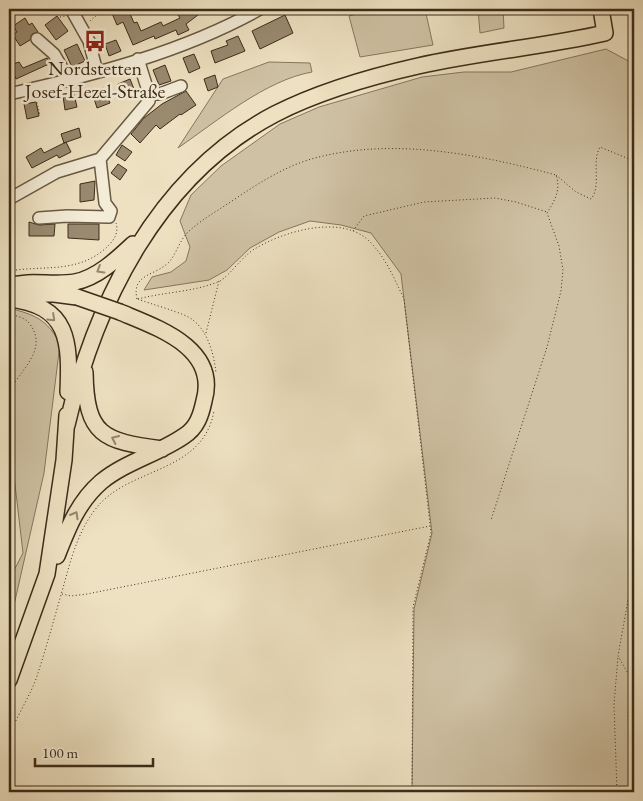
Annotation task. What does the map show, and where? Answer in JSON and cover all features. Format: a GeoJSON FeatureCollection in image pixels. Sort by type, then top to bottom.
{"type":"FeatureCollection","features":[{"type":"Feature","properties":{"kind":"main road"},"geometry":{"type":"LineString","coordinates":[[67,426],[85,359],[113,288],[151,228],[185,185],[221,149],[257,124],[289,107],[329,90],[420,66],[605,33],[601,9]]}},
{"type":"Feature","properties":{"kind":"main road"},"geometry":{"type":"LineString","coordinates":[[9,286],[22,282],[74,282],[84,279],[113,262],[151,228]]}},
{"type":"Feature","properties":{"kind":"main road"},"geometry":{"type":"LineString","coordinates":[[9,294],[54,294],[77,298],[120,312],[166,331],[182,341],[199,359],[205,377],[206,396],[200,419],[186,435],[102,482],[82,501],[70,523],[51,571],[47,574]]}},
{"type":"Feature","properties":{"kind":"main road"},"geometry":{"type":"LineString","coordinates":[[9,300],[40,307],[57,320],[69,347],[70,361],[64,460],[47,574],[9,680]]}},
{"type":"Feature","properties":{"kind":"main road"},"geometry":{"type":"LineString","coordinates":[[85,359],[86,402],[90,414],[101,431],[112,439],[126,444],[162,449]]}},
{"type":"Feature","properties":{"kind":"street"},"geometry":{"type":"LineString","coordinates":[[71,9],[89,41],[97,72]]}},
{"type":"Feature","properties":{"kind":"street"},"geometry":{"type":"LineString","coordinates":[[9,94],[69,80],[138,59],[214,31],[260,9]]}},
{"type":"Feature","properties":{"kind":"street"},"geometry":{"type":"LineString","coordinates":[[37,39],[54,54],[69,80]]}},
{"type":"Feature","properties":{"kind":"street"},"geometry":{"type":"LineString","coordinates":[[9,199],[57,172],[100,159],[149,101],[149,94],[138,59]]}},
{"type":"Feature","properties":{"kind":"street"},"geometry":{"type":"LineString","coordinates":[[149,94],[160,94],[181,86]]}},
{"type":"Feature","properties":{"kind":"street"},"geometry":{"type":"LineString","coordinates":[[39,218],[67,216],[110,217],[111,211],[104,203],[100,159]]}},
{"type":"Feature","properties":{"kind":"path"},"geometry":{"type":"LineString","coordinates":[[82,27],[104,9]]}},
{"type":"Feature","properties":{"kind":"path"},"geometry":{"type":"LineString","coordinates":[[34,88],[40,116]]}},
{"type":"Feature","properties":{"kind":"path"},"geometry":{"type":"LineString","coordinates":[[219,281],[137,299],[136,293],[139,280],[165,265],[189,232],[265,178],[307,161],[334,154],[430,151],[480,158],[556,174],[576,192],[591,199],[596,187],[597,153],[600,148],[634,160]]}},
{"type":"Feature","properties":{"kind":"path"},"geometry":{"type":"LineString","coordinates":[[547,212],[556,198],[559,184],[556,174]]}},
{"type":"Feature","properties":{"kind":"path"},"geometry":{"type":"LineString","coordinates":[[354,232],[364,216],[424,202],[464,198],[494,198],[516,202],[547,212]]}},
{"type":"Feature","properties":{"kind":"path"},"geometry":{"type":"LineString","coordinates":[[491,520],[547,347],[560,290],[563,270],[559,246],[547,212]]}},
{"type":"Feature","properties":{"kind":"path"},"geometry":{"type":"LineString","coordinates":[[9,271],[34,267],[62,268],[90,260],[114,239],[117,233],[117,225]]}},
{"type":"Feature","properties":{"kind":"path"},"geometry":{"type":"LineString","coordinates":[[206,335],[219,281],[246,254],[281,235],[312,228],[340,228],[354,232],[368,240],[388,266],[404,298],[431,533],[413,607],[412,792]]}},
{"type":"Feature","properties":{"kind":"path"},"geometry":{"type":"LineString","coordinates":[[9,315],[26,319],[36,331],[38,344],[34,354],[9,391]]}},
{"type":"Feature","properties":{"kind":"path"},"geometry":{"type":"LineString","coordinates":[[9,738],[35,680],[61,594],[70,596],[87,594],[430,526]]}},
{"type":"Feature","properties":{"kind":"path"},"geometry":{"type":"LineString","coordinates":[[617,792],[614,705],[618,656],[634,566]]}},
{"type":"Feature","properties":{"kind":"path"},"geometry":{"type":"LineString","coordinates":[[618,656],[634,684],[628,701],[629,732],[634,745]]}},
{"type":"Feature","properties":{"kind":"shaded area"},"geometry":{"type":"Polygon","coordinates":[[[374,9],[425,9],[433,45],[360,57],[349,16],[374,9]]]}},
{"type":"Feature","properties":{"kind":"shaded area"},"geometry":{"type":"Polygon","coordinates":[[[478,9],[503,9],[504,28],[480,33],[478,9]]]}},
{"type":"Feature","properties":{"kind":"shaded area"},"geometry":{"type":"Polygon","coordinates":[[[606,49],[634,64],[634,792],[412,792],[414,609],[432,533],[401,274],[371,233],[341,225],[310,221],[279,232],[250,248],[227,270],[209,280],[144,290],[152,277],[171,272],[186,261],[190,247],[180,221],[191,195],[221,166],[280,124],[319,107],[422,77],[464,72],[511,72],[606,49]]]}},
{"type":"Feature","properties":{"kind":"shaded area"},"geometry":{"type":"Polygon","coordinates":[[[269,62],[310,63],[312,72],[295,76],[260,92],[225,114],[178,148],[223,79],[269,62]]]}},
{"type":"Feature","properties":{"kind":"shaded area"},"geometry":{"type":"Polygon","coordinates":[[[9,308],[26,313],[45,323],[60,344],[44,473],[9,627],[9,580],[23,553],[9,433],[9,308]]]}},
{"type":"Feature","properties":{"kind":"building"},"geometry":{"type":"Polygon","coordinates":[[[128,9],[134,23],[137,22],[141,31],[161,22],[163,26],[180,18],[174,9],[206,9],[186,24],[189,30],[178,35],[176,30],[155,39],[154,36],[133,45],[123,22],[117,25],[111,11],[128,9]]]}},
{"type":"Feature","properties":{"kind":"building"},"geometry":{"type":"Polygon","coordinates":[[[285,15],[293,33],[260,49],[252,31],[285,15]]]}},
{"type":"Feature","properties":{"kind":"building"},"geometry":{"type":"Polygon","coordinates":[[[57,16],[68,31],[56,40],[45,25],[57,16]]]}},
{"type":"Feature","properties":{"kind":"building"},"geometry":{"type":"Polygon","coordinates":[[[25,18],[29,25],[32,23],[38,32],[32,34],[30,40],[20,46],[13,35],[17,32],[13,26],[25,18]]]}},
{"type":"Feature","properties":{"kind":"building"},"geometry":{"type":"Polygon","coordinates":[[[238,36],[245,51],[215,63],[211,51],[228,45],[226,41],[238,36]]]}},
{"type":"Feature","properties":{"kind":"building"},"geometry":{"type":"Polygon","coordinates":[[[116,40],[121,51],[109,56],[105,44],[116,40]]]}},
{"type":"Feature","properties":{"kind":"building"},"geometry":{"type":"Polygon","coordinates":[[[77,44],[85,61],[72,67],[64,50],[77,44]]]}},
{"type":"Feature","properties":{"kind":"building"},"geometry":{"type":"Polygon","coordinates":[[[194,54],[200,68],[189,73],[183,58],[194,54]]]}},
{"type":"Feature","properties":{"kind":"building"},"geometry":{"type":"Polygon","coordinates":[[[47,58],[51,63],[16,79],[10,65],[19,62],[23,68],[47,58]]]}},
{"type":"Feature","properties":{"kind":"building"},"geometry":{"type":"Polygon","coordinates":[[[165,65],[171,81],[159,85],[153,70],[165,65]]]}},
{"type":"Feature","properties":{"kind":"building"},"geometry":{"type":"Polygon","coordinates":[[[215,75],[218,87],[208,91],[204,79],[215,75]]]}},
{"type":"Feature","properties":{"kind":"building"},"geometry":{"type":"Polygon","coordinates":[[[130,79],[136,94],[123,99],[118,84],[130,79]]]}},
{"type":"Feature","properties":{"kind":"building"},"geometry":{"type":"Polygon","coordinates":[[[104,88],[110,103],[97,108],[92,92],[104,88]]]}},
{"type":"Feature","properties":{"kind":"building"},"geometry":{"type":"Polygon","coordinates":[[[186,91],[196,105],[160,129],[156,125],[140,143],[131,134],[144,118],[162,104],[186,91]]]}},
{"type":"Feature","properties":{"kind":"building"},"geometry":{"type":"Polygon","coordinates":[[[74,94],[77,107],[65,110],[63,96],[74,94]]]}},
{"type":"Feature","properties":{"kind":"building"},"geometry":{"type":"Polygon","coordinates":[[[36,102],[39,116],[27,119],[24,104],[36,102]]]}},
{"type":"Feature","properties":{"kind":"building"},"geometry":{"type":"Polygon","coordinates":[[[79,128],[81,137],[64,143],[61,134],[79,128]]]}},
{"type":"Feature","properties":{"kind":"building"},"geometry":{"type":"Polygon","coordinates":[[[66,142],[71,152],[59,158],[57,155],[32,168],[26,157],[41,148],[44,153],[66,142]]]}},
{"type":"Feature","properties":{"kind":"building"},"geometry":{"type":"Polygon","coordinates":[[[122,145],[132,152],[125,161],[116,155],[122,145]]]}},
{"type":"Feature","properties":{"kind":"building"},"geometry":{"type":"Polygon","coordinates":[[[118,164],[127,170],[120,180],[111,173],[118,164]]]}},
{"type":"Feature","properties":{"kind":"building"},"geometry":{"type":"Polygon","coordinates":[[[95,181],[94,200],[80,202],[80,184],[95,181]]]}},
{"type":"Feature","properties":{"kind":"building"},"geometry":{"type":"Polygon","coordinates":[[[29,222],[39,225],[55,224],[54,236],[29,236],[29,222]]]}},
{"type":"Feature","properties":{"kind":"building"},"geometry":{"type":"Polygon","coordinates":[[[68,224],[99,224],[99,240],[68,238],[68,224]]]}},
{"type":"Feature","properties":{"kind":"place","name":"Nordstetten Josef-Hezel-Straße"},"geometry":{"type":"Point","coordinates":[95,41]}}]}
